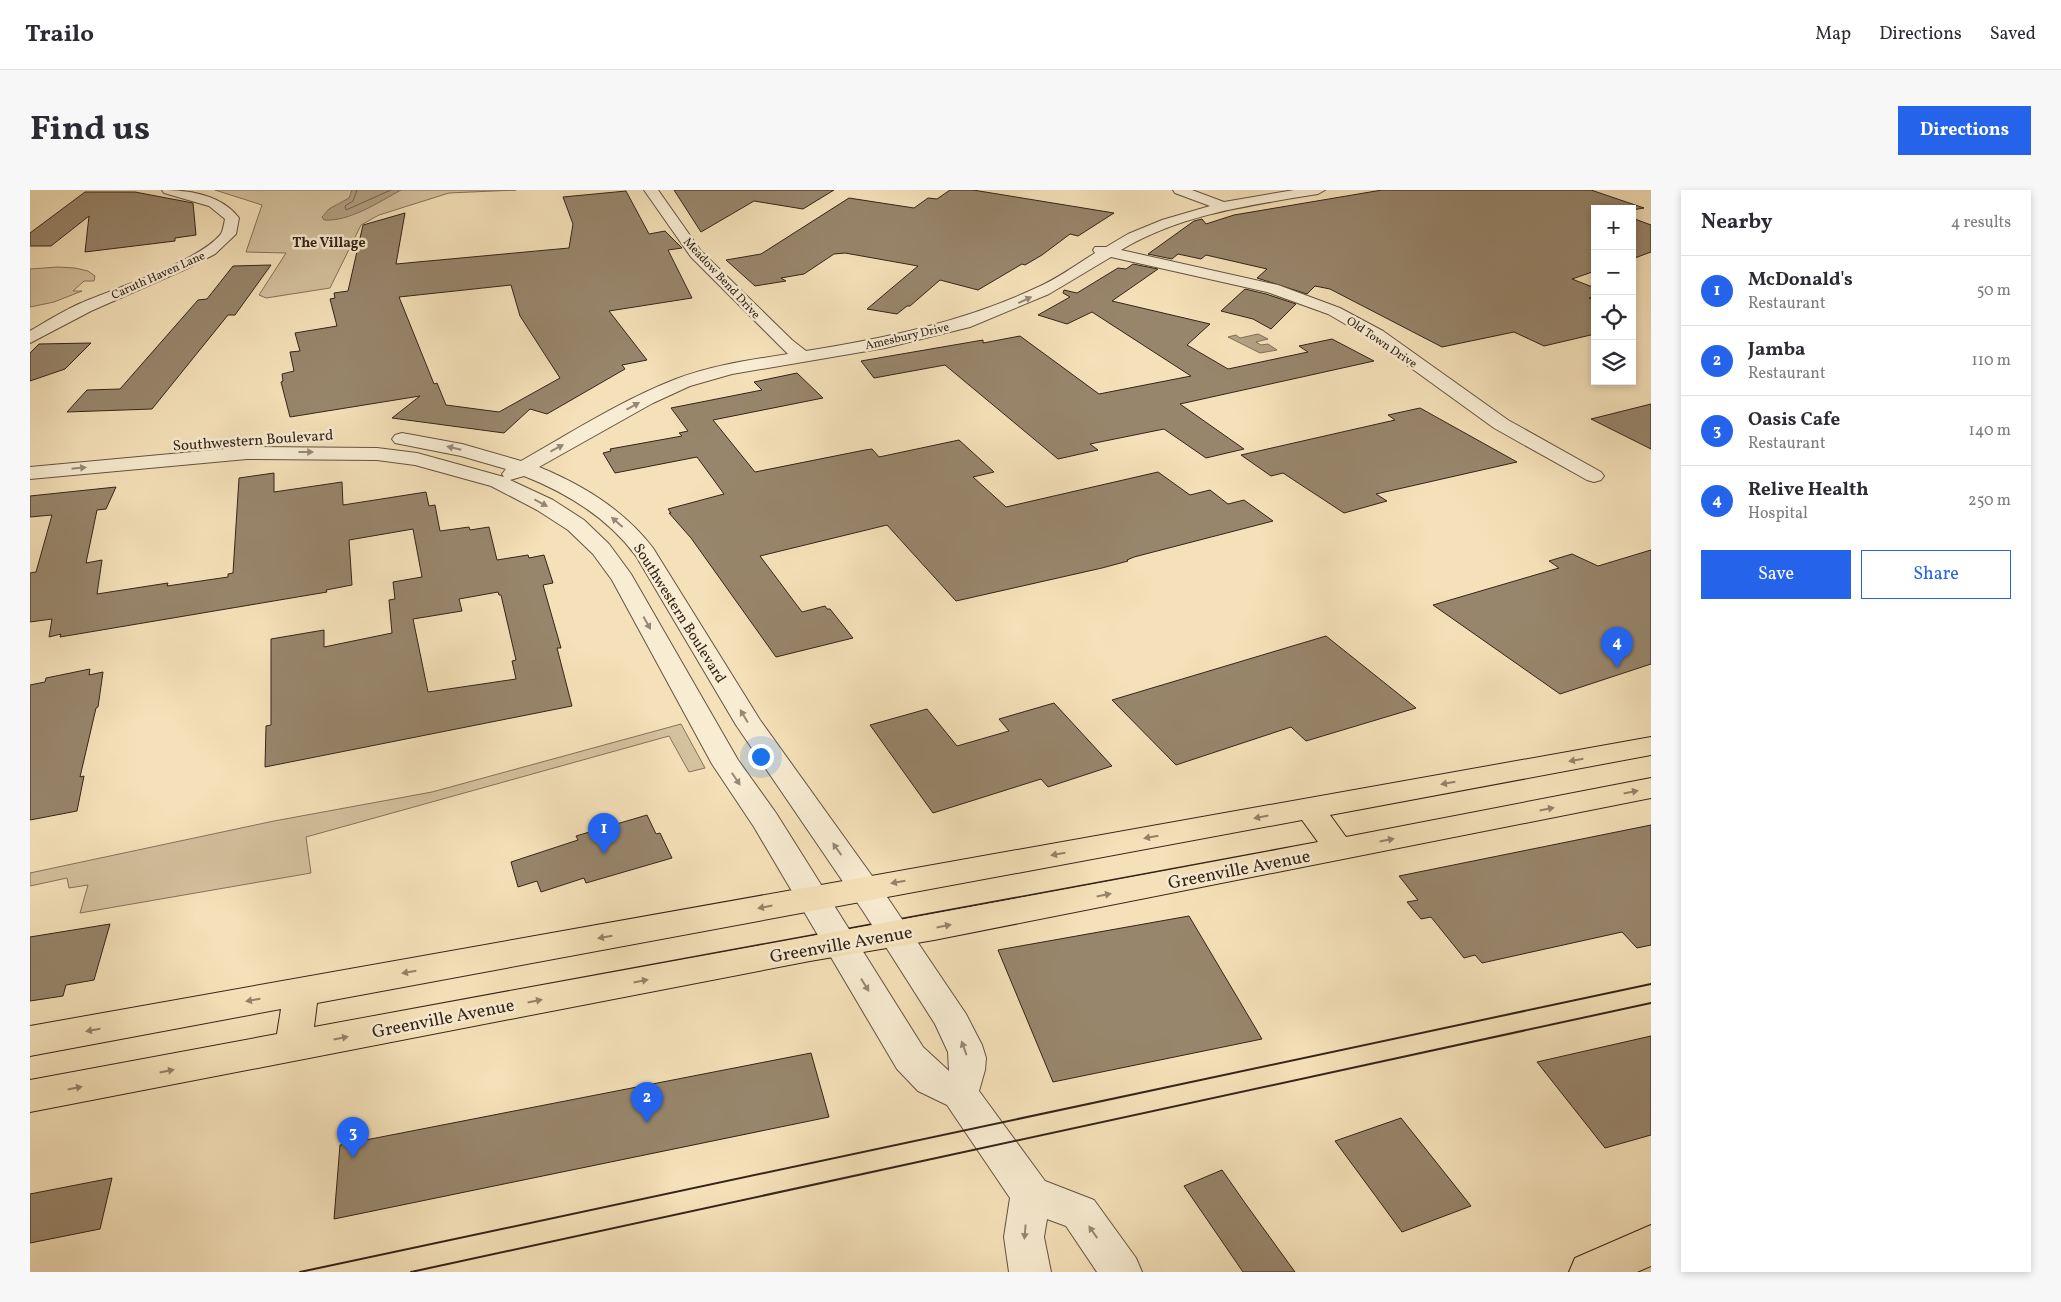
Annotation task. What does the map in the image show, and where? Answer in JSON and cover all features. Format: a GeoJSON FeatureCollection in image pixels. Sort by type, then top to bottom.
{"type":"FeatureCollection","features":[{"type":"Feature","properties":{"kind":"main road"},"geometry":{"type":"LineString","coordinates":[[30,1041],[1638,749],[1651,775]]}},
{"type":"Feature","properties":{"kind":"main road","name":"Greenville Avenue"},"geometry":{"type":"LineString","coordinates":[[30,1096],[1339,850],[1651,788]]}},
{"type":"Feature","properties":{"kind":"main road"},"geometry":{"type":"LineString","coordinates":[[1309,808],[1339,850]]}},
{"type":"Feature","properties":{"kind":"main road"},"geometry":{"type":"LineString","coordinates":[[294,1047],[301,992]]}},
{"type":"Feature","properties":{"kind":"main road"},"geometry":{"type":"LineString","coordinates":[[1590,1272],[1651,1245]]}},
{"type":"Feature","properties":{"kind":"street","name":"Caruth Haven Lane"},"geometry":{"type":"LineString","coordinates":[[30,338],[92,304],[188,263],[212,251],[223,242],[233,228],[233,216],[228,210],[203,198],[169,190]]}},
{"type":"Feature","properties":{"kind":"street","name":"Meadow Bend Drive"},"geometry":{"type":"LineString","coordinates":[[652,190],[678,231],[696,254],[797,353]]}},
{"type":"Feature","properties":{"kind":"street"},"geometry":{"type":"LineString","coordinates":[[1180,190],[1216,203]]}},
{"type":"Feature","properties":{"kind":"street","name":"Amesbury Drive"},"geometry":{"type":"LineString","coordinates":[[504,466],[684,382],[975,305],[1021,286],[1088,248],[1150,218],[1267,190]]}},
{"type":"Feature","properties":{"kind":"street","name":"Amesbury Drive"},"geometry":{"type":"LineString","coordinates":[[608,401],[664,375],[688,367],[915,336],[992,313],[1050,288],[1107,252],[1167,223],[1216,203],[1318,190]]}},
{"type":"Feature","properties":{"kind":"street","name":"Old Town Drive"},"geometry":{"type":"LineString","coordinates":[[1088,248],[1272,288],[1334,311],[1377,335],[1501,424],[1594,476]]}},
{"type":"Feature","properties":{"kind":"street"},"geometry":{"type":"LineString","coordinates":[[975,305],[992,313]]}},
{"type":"Feature","properties":{"kind":"street","name":"Southwestern Boulevard"},"geometry":{"type":"LineString","coordinates":[[30,473],[294,434]]}},
{"type":"Feature","properties":{"kind":"street","name":"Southwestern Boulevard"},"geometry":{"type":"LineString","coordinates":[[362,435],[447,446],[504,466],[583,496],[626,529],[640,545],[749,724],[866,888],[965,1046],[969,1068],[960,1094]]}},
{"type":"Feature","properties":{"kind":"street","name":"Southwestern Boulevard"},"geometry":{"type":"LineString","coordinates":[[30,458],[208,448],[377,454],[504,466],[545,505],[576,525],[601,549],[623,579],[726,764],[765,820],[910,1058],[931,1080],[960,1094],[1031,1194]]}},
{"type":"Feature","properties":{"kind":"street"},"geometry":{"type":"LineString","coordinates":[[765,820],[806,805]]}},
{"type":"Feature","properties":{"kind":"street"},"geometry":{"type":"LineString","coordinates":[[1030,1272],[1024,1237],[1031,1194],[1080,1213],[1121,1272]]}},
{"type":"Feature","properties":{"kind":"shaded area"},"geometry":{"type":"Polygon","coordinates":[[[215,190],[516,190],[449,193],[379,215],[361,225],[330,288],[266,298],[259,295],[286,253],[246,252],[262,205],[215,190]]]}},
{"type":"Feature","properties":{"kind":"shaded area"},"geometry":{"type":"Polygon","coordinates":[[[58,267],[88,271],[95,276],[94,281],[84,281],[73,291],[82,291],[54,302],[30,307],[30,269],[58,267]]]}},
{"type":"Feature","properties":{"kind":"shaded area"},"geometry":{"type":"Polygon","coordinates":[[[681,724],[705,768],[689,772],[669,736],[306,837],[311,873],[80,913],[88,885],[69,888],[67,878],[30,886],[30,873],[274,821],[432,792],[681,724]]]}},
{"type":"Feature","properties":{"kind":"water"},"geometry":{"type":"Polygon","coordinates":[[[352,190],[401,190],[354,215],[334,220],[324,220],[322,217],[329,209],[349,198],[352,190]]]}},
{"type":"Feature","properties":{"kind":"water"},"geometry":{"type":"Polygon","coordinates":[[[1258,334],[1268,339],[1256,342],[1261,345],[1268,344],[1277,350],[1260,353],[1228,337],[1236,335],[1240,338],[1258,334]]]}},
{"type":"Feature","properties":{"kind":"building"},"geometry":{"type":"Polygon","coordinates":[[[674,190],[834,190],[803,209],[754,201],[701,232],[674,190]]]}},
{"type":"Feature","properties":{"kind":"building"},"geometry":{"type":"Polygon","coordinates":[[[950,190],[973,190],[1114,213],[1078,236],[1070,234],[1042,255],[1025,265],[1022,264],[978,290],[940,280],[910,306],[907,306],[897,314],[867,309],[918,266],[845,253],[834,254],[804,274],[781,278],[786,281],[755,286],[726,260],[761,254],[849,198],[914,208],[928,198],[937,199],[950,190]]]}},
{"type":"Feature","properties":{"kind":"building"},"geometry":{"type":"Polygon","coordinates":[[[1382,190],[1591,190],[1635,205],[1591,205],[1591,272],[1572,279],[1591,286],[1591,298],[1589,298],[1591,299],[1591,335],[1544,346],[1514,332],[1442,347],[1330,289],[1315,286],[1307,294],[1257,278],[1267,269],[1206,255],[1201,259],[1178,254],[1172,259],[1148,254],[1194,221],[1202,219],[1206,224],[1234,215],[1382,190]]]}},
{"type":"Feature","properties":{"kind":"building"},"geometry":{"type":"Polygon","coordinates":[[[626,191],[649,234],[665,231],[682,248],[668,250],[692,298],[609,311],[647,360],[622,365],[625,369],[547,414],[530,409],[504,433],[392,418],[420,396],[290,417],[281,382],[283,381],[282,374],[294,371],[290,352],[300,351],[295,333],[337,326],[330,299],[335,298],[334,293],[348,291],[363,225],[405,213],[396,264],[569,248],[573,224],[563,197],[626,191]],[[511,285],[399,297],[434,384],[437,383],[446,405],[499,412],[560,378],[520,316],[511,285]]]}},
{"type":"Feature","properties":{"kind":"building"},"geometry":{"type":"Polygon","coordinates":[[[85,192],[135,192],[193,203],[196,235],[175,238],[175,241],[85,252],[89,216],[51,246],[30,246],[30,233],[85,192]]]}},
{"type":"Feature","properties":{"kind":"building"},"geometry":{"type":"Polygon","coordinates":[[[1636,205],[1644,208],[1636,209],[1636,205]]]}},
{"type":"Feature","properties":{"kind":"building"},"geometry":{"type":"Polygon","coordinates":[[[1636,219],[1651,225],[1651,252],[1636,258],[1636,219]]]}},
{"type":"Feature","properties":{"kind":"building"},"geometry":{"type":"Polygon","coordinates":[[[1133,264],[1158,269],[1112,301],[1210,324],[1187,345],[1228,369],[1308,352],[1299,346],[1332,339],[1374,361],[1180,404],[1244,449],[1206,458],[1164,429],[1090,444],[1098,450],[1058,459],[945,365],[874,378],[861,361],[983,340],[983,343],[1020,336],[1099,394],[1191,376],[1092,312],[1067,324],[1038,315],[1070,297],[1063,293],[1064,290],[1077,293],[1118,268],[1126,269],[1133,264]]]}},
{"type":"Feature","properties":{"kind":"building"},"geometry":{"type":"Polygon","coordinates":[[[271,265],[235,315],[228,315],[152,409],[67,412],[87,390],[120,389],[198,300],[207,299],[233,266],[271,265]]]}},
{"type":"Feature","properties":{"kind":"building"},"geometry":{"type":"Polygon","coordinates":[[[1245,289],[1296,304],[1271,329],[1253,319],[1221,311],[1245,289]]]}},
{"type":"Feature","properties":{"kind":"building"},"geometry":{"type":"Polygon","coordinates":[[[91,343],[65,369],[30,381],[30,353],[39,344],[91,343]]]}},
{"type":"Feature","properties":{"kind":"building"},"geometry":{"type":"Polygon","coordinates":[[[797,373],[823,398],[713,420],[755,472],[865,450],[872,449],[879,457],[959,440],[994,472],[973,477],[1006,507],[1158,472],[1190,495],[1210,490],[1228,504],[1244,500],[1273,521],[1134,557],[1128,561],[1102,568],[956,601],[887,525],[760,556],[802,612],[825,606],[827,609],[830,609],[853,638],[776,657],[691,538],[669,513],[671,513],[668,509],[724,494],[697,457],[615,473],[603,453],[611,451],[610,449],[682,436],[679,433],[688,431],[671,408],[762,390],[754,382],[797,373]]]}},
{"type":"Feature","properties":{"kind":"building"},"geometry":{"type":"Polygon","coordinates":[[[1651,404],[1651,449],[1591,419],[1651,404]]]}},
{"type":"Feature","properties":{"kind":"building"},"geometry":{"type":"Polygon","coordinates":[[[1420,408],[1517,462],[1376,494],[1387,501],[1344,513],[1283,473],[1271,476],[1241,455],[1395,420],[1388,415],[1420,408]]]}},
{"type":"Feature","properties":{"kind":"building"},"geometry":{"type":"Polygon","coordinates":[[[274,473],[274,492],[342,482],[343,505],[426,492],[429,506],[435,505],[440,531],[469,527],[470,530],[489,527],[497,560],[528,555],[529,558],[544,555],[553,583],[543,585],[561,648],[557,648],[572,706],[265,767],[266,726],[271,725],[271,639],[324,630],[324,647],[392,633],[389,600],[395,599],[393,582],[422,577],[413,529],[349,540],[352,585],[326,590],[327,592],[60,637],[61,634],[49,637],[52,619],[30,622],[30,573],[36,572],[52,515],[30,517],[30,496],[116,487],[106,509],[97,510],[86,563],[102,560],[97,594],[168,583],[167,586],[228,577],[228,574],[233,573],[239,478],[274,473]],[[498,592],[459,599],[462,611],[413,619],[428,692],[516,679],[512,661],[516,660],[501,595],[498,592]]]}},
{"type":"Feature","properties":{"kind":"building"},"geometry":{"type":"Polygon","coordinates":[[[1651,550],[1651,664],[1560,694],[1433,605],[1559,568],[1549,561],[1572,554],[1598,566],[1651,550]]]}},
{"type":"Feature","properties":{"kind":"building"},"geometry":{"type":"Polygon","coordinates":[[[1326,636],[1416,708],[1306,741],[1291,727],[1176,765],[1112,700],[1326,636]]]}},
{"type":"Feature","properties":{"kind":"building"},"geometry":{"type":"Polygon","coordinates":[[[90,669],[89,675],[103,672],[98,707],[96,708],[80,777],[84,776],[77,811],[30,820],[30,685],[45,682],[46,678],[90,669]]]}},
{"type":"Feature","properties":{"kind":"building"},"geometry":{"type":"Polygon","coordinates":[[[1054,703],[1112,766],[1048,787],[1041,779],[933,813],[870,725],[927,709],[957,746],[1009,731],[999,719],[1054,703]]]}},
{"type":"Feature","properties":{"kind":"building"},"geometry":{"type":"Polygon","coordinates":[[[647,815],[656,834],[660,833],[672,858],[586,883],[584,878],[541,892],[537,881],[518,887],[511,862],[578,840],[576,836],[647,815]]]}},
{"type":"Feature","properties":{"kind":"building"},"geometry":{"type":"Polygon","coordinates":[[[1651,825],[1651,945],[1637,948],[1622,932],[1482,963],[1475,955],[1464,958],[1431,917],[1421,919],[1407,902],[1418,900],[1399,876],[1651,825]]]}},
{"type":"Feature","properties":{"kind":"building"},"geometry":{"type":"Polygon","coordinates":[[[1189,916],[1262,1039],[1053,1082],[998,950],[1189,916]]]}},
{"type":"Feature","properties":{"kind":"building"},"geometry":{"type":"Polygon","coordinates":[[[110,924],[94,980],[66,985],[63,996],[30,1001],[30,937],[110,924]]]}},
{"type":"Feature","properties":{"kind":"building"},"geometry":{"type":"Polygon","coordinates":[[[1651,1036],[1651,1135],[1605,1148],[1537,1062],[1651,1036]]]}},
{"type":"Feature","properties":{"kind":"building"},"geometry":{"type":"Polygon","coordinates":[[[811,1053],[829,1117],[334,1219],[340,1145],[811,1053]]]}},
{"type":"Feature","properties":{"kind":"building"},"geometry":{"type":"Polygon","coordinates":[[[1401,1118],[1471,1206],[1402,1232],[1335,1141],[1401,1118]]]}},
{"type":"Feature","properties":{"kind":"building"},"geometry":{"type":"Polygon","coordinates":[[[1222,1170],[1295,1272],[1243,1272],[1184,1186],[1222,1170]]]}},
{"type":"Feature","properties":{"kind":"building"},"geometry":{"type":"Polygon","coordinates":[[[112,1178],[100,1229],[30,1243],[30,1194],[112,1178]]]}},
{"type":"Feature","properties":{"kind":"tram line"},"geometry":{"type":"LineString","coordinates":[[300,1272],[1651,984]]}},
{"type":"Feature","properties":{"kind":"tram line"},"geometry":{"type":"LineString","coordinates":[[411,1272],[1651,1003]]}},
{"type":"Feature","properties":{"kind":"place","name":"Relive Health"},"geometry":{"type":"Point","coordinates":[1617,668]}},
{"type":"Feature","properties":{"kind":"place","name":"McDonald's"},"geometry":{"type":"Point","coordinates":[604,854]}},
{"type":"Feature","properties":{"kind":"place","name":"Jamba"},"geometry":{"type":"Point","coordinates":[647,1123]}},
{"type":"Feature","properties":{"kind":"place","name":"Oasis Cafe"},"geometry":{"type":"Point","coordinates":[353,1158]}},
{"type":"Feature","properties":{"kind":"district","name":"The Village"},"geometry":{"type":"Point","coordinates":[329,242]}}]}
